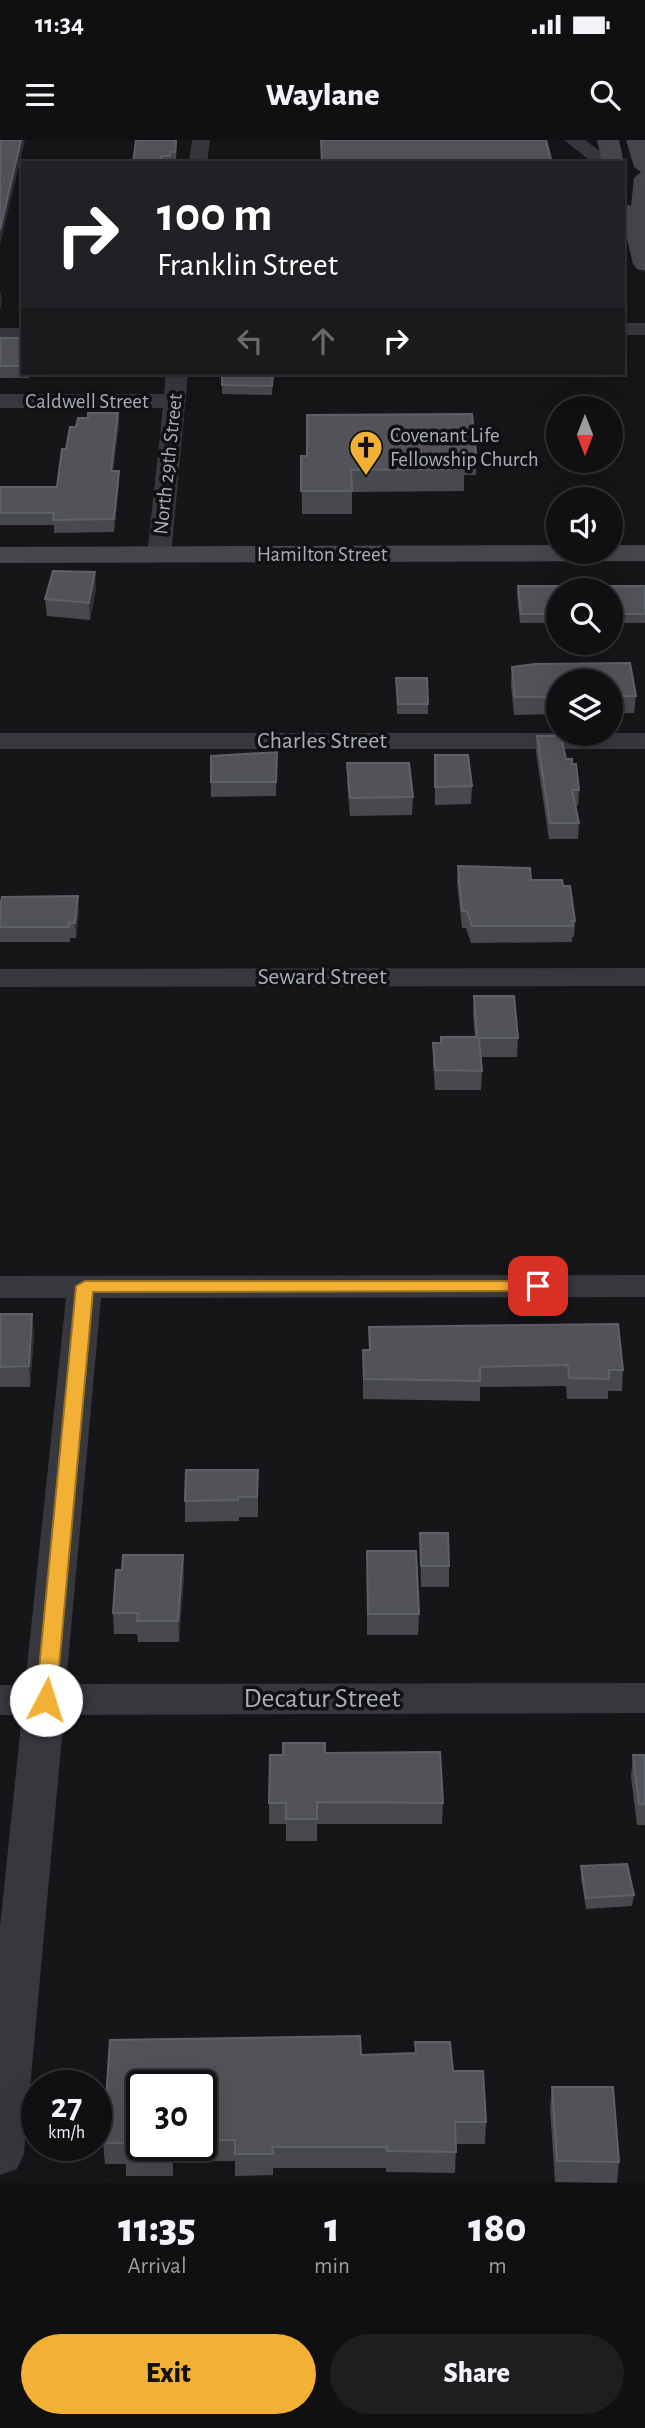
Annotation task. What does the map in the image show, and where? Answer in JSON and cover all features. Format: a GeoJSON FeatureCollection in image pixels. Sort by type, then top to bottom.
{"type":"FeatureCollection","features":[{"type":"Feature","properties":{"kind":"main road"},"geometry":{"type":"LineString","coordinates":[[608,140],[613,161]]}},
{"type":"Feature","properties":{"kind":"main road"},"geometry":{"type":"LineString","coordinates":[[637,140],[645,167]]}},
{"type":"Feature","properties":{"kind":"main road"},"geometry":{"type":"LineString","coordinates":[[645,178],[644,203],[631,217],[645,264]]}},
{"type":"Feature","properties":{"kind":"main road","name":"Hamilton Street"},"geometry":{"type":"LineString","coordinates":[[0,555],[645,553]]}},
{"type":"Feature","properties":{"kind":"street"},"geometry":{"type":"LineString","coordinates":[[198,161],[201,140]]}},
{"type":"Feature","properties":{"kind":"street"},"geometry":{"type":"LineString","coordinates":[[573,140],[603,161]]}},
{"type":"Feature","properties":{"kind":"street"},"geometry":{"type":"LineString","coordinates":[[625,328],[645,328]]}},
{"type":"Feature","properties":{"kind":"street"},"geometry":{"type":"LineString","coordinates":[[0,334],[21,334]]}},
{"type":"Feature","properties":{"kind":"street","name":"North 29th Street"},"geometry":{"type":"LineString","coordinates":[[159,555],[177,375]]}},
{"type":"Feature","properties":{"kind":"street","name":"Caldwell Street"},"geometry":{"type":"LineString","coordinates":[[0,401],[174,401]]}},
{"type":"Feature","properties":{"kind":"street","name":"Charles Street"},"geometry":{"type":"LineString","coordinates":[[0,741],[645,741]]}},
{"type":"Feature","properties":{"kind":"street","name":"Seward Street"},"geometry":{"type":"LineString","coordinates":[[0,978],[645,977]]}},
{"type":"Feature","properties":{"kind":"street"},"geometry":{"type":"LineString","coordinates":[[0,2154],[85,1286]]}},
{"type":"Feature","properties":{"kind":"street"},"geometry":{"type":"LineString","coordinates":[[0,1287],[645,1286]]}},
{"type":"Feature","properties":{"kind":"street","name":"Decatur Street"},"geometry":{"type":"LineString","coordinates":[[0,1700],[645,1698]]}},
{"type":"Feature","properties":{"kind":"building"},"geometry":{"type":"Polygon","coordinates":[[[0,140],[21,140],[0,230],[0,140]]]}},
{"type":"Feature","properties":{"kind":"building"},"geometry":{"type":"Polygon","coordinates":[[[136,140],[176,140],[175,152],[170,152],[170,156],[161,156],[160,161],[133,161],[136,140]]]}},
{"type":"Feature","properties":{"kind":"building"},"geometry":{"type":"Polygon","coordinates":[[[321,140],[546,140],[551,161],[322,161],[321,140]]]}},
{"type":"Feature","properties":{"kind":"building"},"geometry":{"type":"Polygon","coordinates":[[[0,338],[21,338],[21,366],[0,366],[0,338]]]}},
{"type":"Feature","properties":{"kind":"building"},"geometry":{"type":"Polygon","coordinates":[[[222,375],[273,375],[272,386],[222,385],[222,375]]]}},
{"type":"Feature","properties":{"kind":"building"},"geometry":{"type":"Polygon","coordinates":[[[88,413],[118,413],[111,471],[119,471],[114,519],[53,520],[54,513],[0,513],[0,487],[57,487],[62,449],[66,449],[70,427],[76,427],[78,418],[88,418],[88,413]]]}},
{"type":"Feature","properties":{"kind":"building"},"geometry":{"type":"Polygon","coordinates":[[[472,414],[476,453],[463,453],[464,469],[351,470],[352,491],[301,491],[301,456],[307,456],[307,415],[472,414]]]}},
{"type":"Feature","properties":{"kind":"building"},"geometry":{"type":"Polygon","coordinates":[[[53,571],[95,572],[89,603],[45,599],[53,571]]]}},
{"type":"Feature","properties":{"kind":"building"},"geometry":{"type":"Polygon","coordinates":[[[518,586],[546,586],[546,614],[521,614],[518,586]]]}},
{"type":"Feature","properties":{"kind":"building"},"geometry":{"type":"Polygon","coordinates":[[[623,586],[645,586],[645,614],[623,614],[623,586]]]}},
{"type":"Feature","properties":{"kind":"building"},"geometry":{"type":"Polygon","coordinates":[[[630,663],[636,696],[623,696],[623,669],[546,669],[546,697],[515,697],[512,667],[535,664],[630,663]]]}},
{"type":"Feature","properties":{"kind":"building"},"geometry":{"type":"Polygon","coordinates":[[[396,678],[427,678],[428,704],[398,704],[396,678]]]}},
{"type":"Feature","properties":{"kind":"building"},"geometry":{"type":"Polygon","coordinates":[[[537,736],[546,736],[546,746],[563,746],[566,759],[572,759],[572,764],[576,764],[579,790],[572,790],[579,823],[550,823],[537,736]]]}},
{"type":"Feature","properties":{"kind":"building"},"geometry":{"type":"Polygon","coordinates":[[[277,752],[276,782],[211,782],[211,756],[277,752]]]}},
{"type":"Feature","properties":{"kind":"building"},"geometry":{"type":"Polygon","coordinates":[[[435,755],[468,755],[472,786],[435,787],[435,755]]]}},
{"type":"Feature","properties":{"kind":"building"},"geometry":{"type":"Polygon","coordinates":[[[347,763],[409,763],[413,797],[350,798],[347,763]]]}},
{"type":"Feature","properties":{"kind":"building"},"geometry":{"type":"Polygon","coordinates":[[[458,866],[530,868],[531,880],[562,880],[563,886],[570,886],[575,921],[572,921],[573,926],[472,926],[467,911],[462,911],[458,866]]]}},
{"type":"Feature","properties":{"kind":"building"},"geometry":{"type":"Polygon","coordinates":[[[78,896],[75,923],[69,923],[69,927],[0,927],[2,897],[78,896]]]}},
{"type":"Feature","properties":{"kind":"building"},"geometry":{"type":"Polygon","coordinates":[[[474,996],[514,996],[518,1038],[479,1038],[482,1071],[435,1070],[433,1043],[441,1043],[441,1037],[477,1037],[474,996]]]}},
{"type":"Feature","properties":{"kind":"building"},"geometry":{"type":"Polygon","coordinates":[[[0,1314],[32,1314],[29,1366],[0,1367],[0,1314]]]}},
{"type":"Feature","properties":{"kind":"building"},"geometry":{"type":"Polygon","coordinates":[[[618,1324],[623,1370],[609,1370],[609,1379],[569,1378],[568,1365],[480,1367],[480,1381],[364,1379],[363,1350],[370,1350],[369,1327],[618,1324]]]}},
{"type":"Feature","properties":{"kind":"building"},"geometry":{"type":"Polygon","coordinates":[[[186,1470],[258,1470],[257,1497],[185,1501],[186,1470]]]}},
{"type":"Feature","properties":{"kind":"building"},"geometry":{"type":"Polygon","coordinates":[[[420,1533],[448,1533],[449,1566],[421,1566],[420,1533]]]}},
{"type":"Feature","properties":{"kind":"building"},"geometry":{"type":"Polygon","coordinates":[[[367,1551],[416,1551],[419,1614],[368,1614],[367,1551]]]}},
{"type":"Feature","properties":{"kind":"building"},"geometry":{"type":"Polygon","coordinates":[[[123,1555],[183,1555],[178,1621],[137,1621],[138,1613],[113,1613],[116,1570],[122,1570],[123,1555]]]}},
{"type":"Feature","properties":{"kind":"building"},"geometry":{"type":"Polygon","coordinates":[[[283,1743],[325,1743],[325,1753],[440,1752],[443,1803],[317,1802],[317,1819],[286,1819],[286,1803],[269,1803],[270,1755],[283,1755],[283,1743]]]}},
{"type":"Feature","properties":{"kind":"building"},"geometry":{"type":"Polygon","coordinates":[[[633,1755],[645,1755],[645,1804],[639,1804],[633,1755]]]}},
{"type":"Feature","properties":{"kind":"building"},"geometry":{"type":"Polygon","coordinates":[[[627,1864],[634,1895],[586,1898],[581,1866],[627,1864]]]}},
{"type":"Feature","properties":{"kind":"building"},"geometry":{"type":"Polygon","coordinates":[[[360,2036],[361,2055],[416,2053],[415,2042],[450,2042],[453,2071],[483,2071],[486,2122],[455,2122],[456,2152],[387,2151],[387,2147],[272,2147],[273,2154],[235,2154],[235,2140],[217,2140],[217,2070],[126,2070],[126,2143],[112,2143],[112,2070],[108,2070],[110,2040],[360,2036]]]}},
{"type":"Feature","properties":{"kind":"building"},"geometry":{"type":"Polygon","coordinates":[[[552,2087],[613,2087],[619,2162],[557,2161],[552,2087]]]}},
{"type":"Feature","properties":{"kind":"place","name":"Covenant Life Fellowship Church"},"geometry":{"type":"Point","coordinates":[366,477]}},
{"type":"Feature","properties":{"kind":"route"},"geometry":{"type":"LineString","coordinates":[[46,1700],[85,1286],[538,1286]]}}]}
